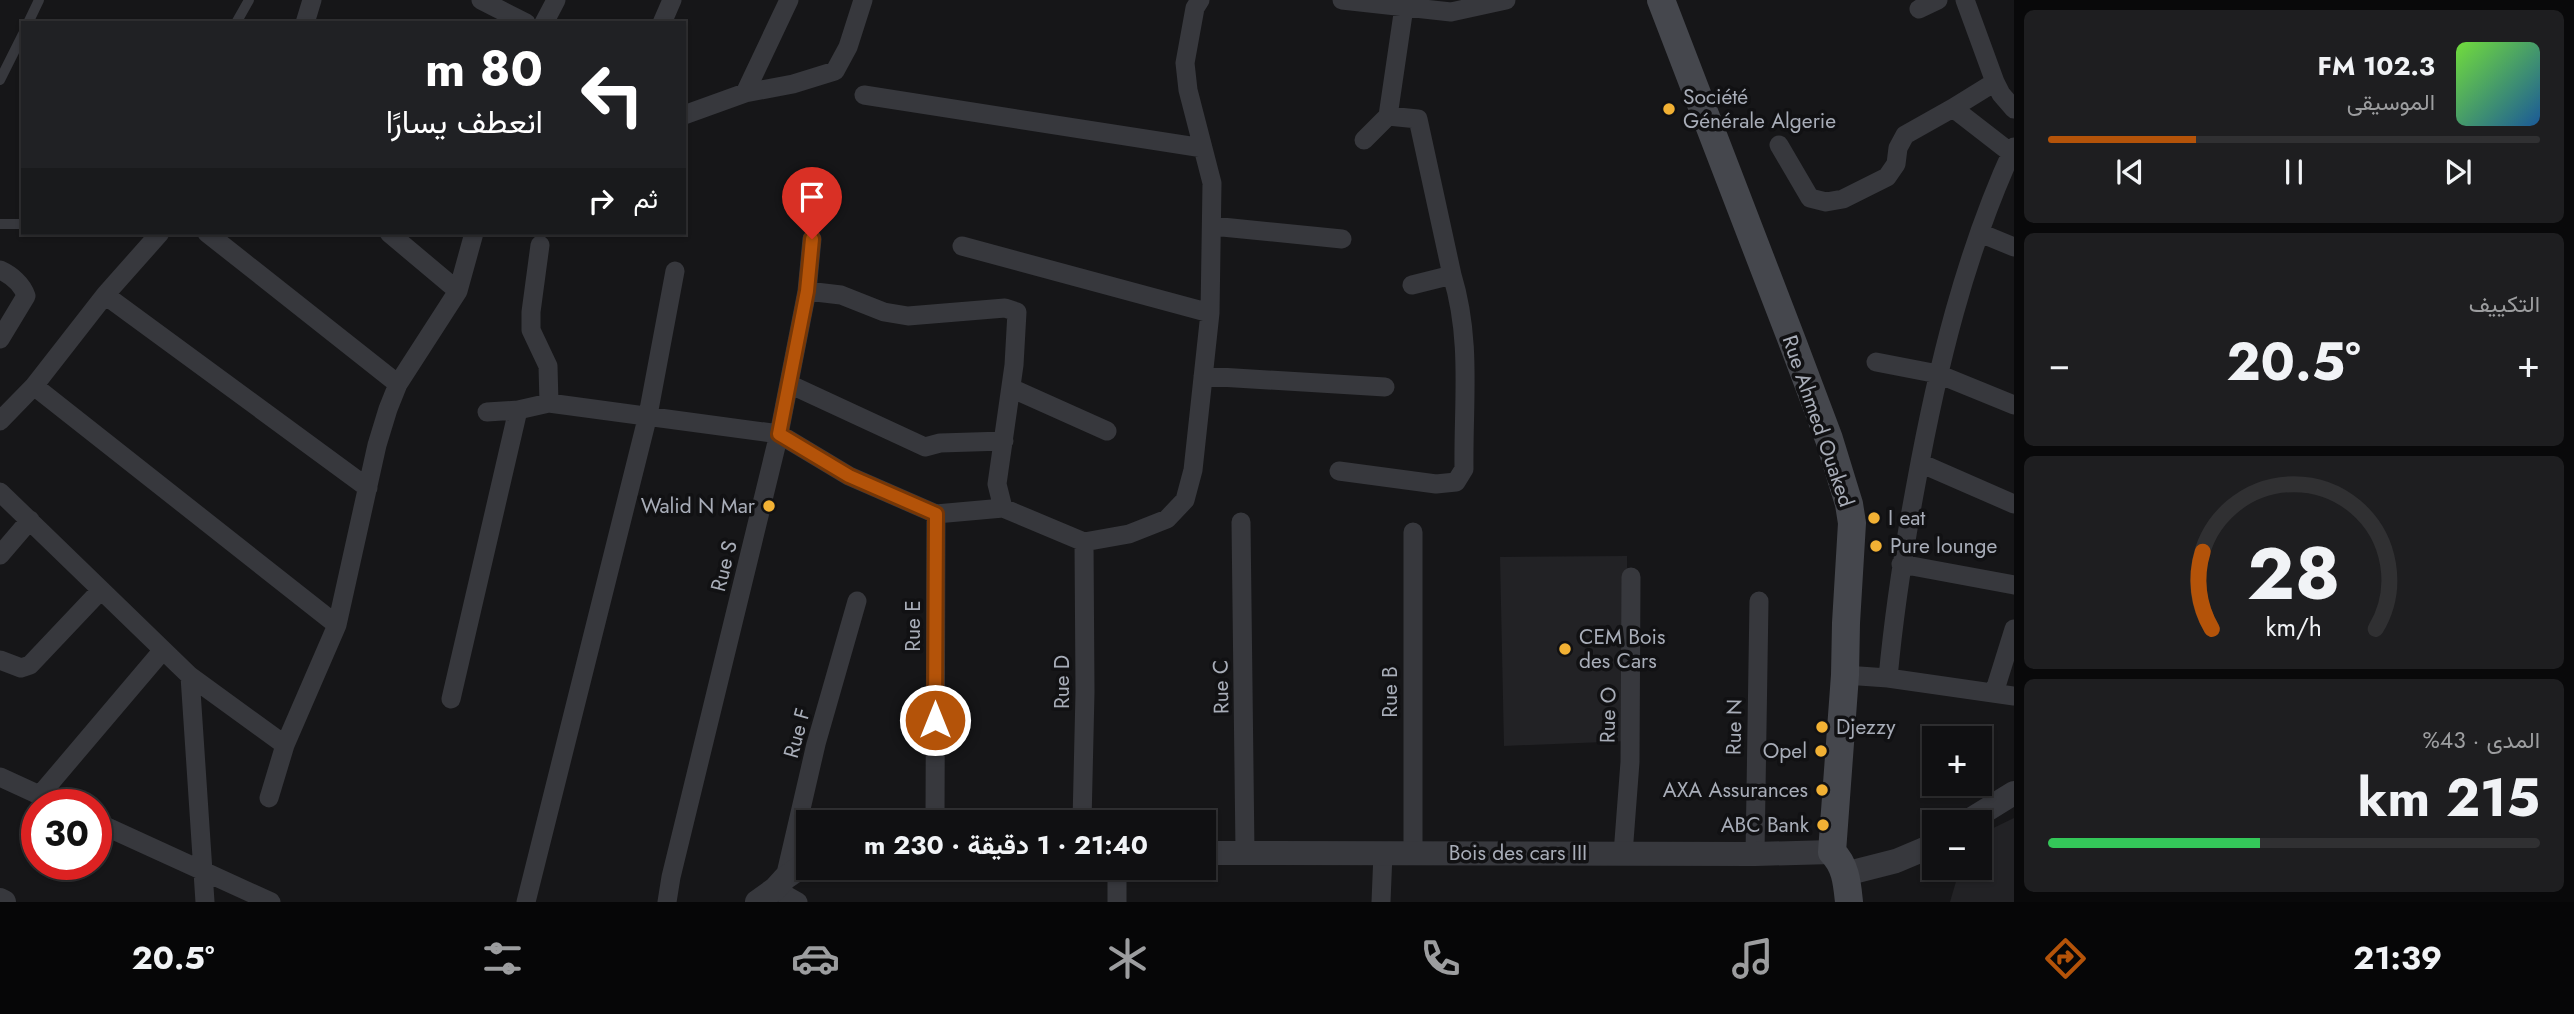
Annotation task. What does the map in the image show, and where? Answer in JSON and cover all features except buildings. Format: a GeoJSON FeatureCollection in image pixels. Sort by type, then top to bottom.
{"type":"FeatureCollection","features":[{"type":"Feature","properties":{"kind":"main road","name":"Rue Ahmed Ouaked"},"geometry":{"type":"LineString","coordinates":[[1661,0],[1829,439],[1849,504],[1852,523],[1846,610],[1839,863],[1849,902]]}},
{"type":"Feature","properties":{"kind":"street"},"geometry":{"type":"LineString","coordinates":[[306,21],[312,0]]}},
{"type":"Feature","properties":{"kind":"street"},"geometry":{"type":"LineString","coordinates":[[481,0],[522,21]]}},
{"type":"Feature","properties":{"kind":"street"},"geometry":{"type":"LineString","coordinates":[[545,21],[556,0]]}},
{"type":"Feature","properties":{"kind":"street"},"geometry":{"type":"LineString","coordinates":[[663,21],[672,0]]}},
{"type":"Feature","properties":{"kind":"street"},"geometry":{"type":"LineString","coordinates":[[745,93],[789,0]]}},
{"type":"Feature","properties":{"kind":"street"},"geometry":{"type":"LineString","coordinates":[[686,114],[745,93],[793,84],[835,71],[848,47],[863,0]]}},
{"type":"Feature","properties":{"kind":"street"},"geometry":{"type":"LineString","coordinates":[[488,412],[518,410],[549,403],[779,434],[849,476],[936,514],[1003,508],[1084,542],[1129,534],[1167,519],[1185,500],[1193,470],[1210,313],[1212,183],[1188,90],[1185,63],[1195,8],[1200,0]]}},
{"type":"Feature","properties":{"kind":"street"},"geometry":{"type":"LineString","coordinates":[[1342,0],[1451,12],[1506,0]]}},
{"type":"Feature","properties":{"kind":"street"},"geometry":{"type":"LineString","coordinates":[[1919,9],[1938,0]]}},
{"type":"Feature","properties":{"kind":"street"},"geometry":{"type":"LineString","coordinates":[[1965,0],[1995,82],[2014,109]]}},
{"type":"Feature","properties":{"kind":"street"},"geometry":{"type":"LineString","coordinates":[[1364,140],[1388,116],[1404,7]]}},
{"type":"Feature","properties":{"kind":"street"},"geometry":{"type":"LineString","coordinates":[[1779,145],[1810,198],[1826,202],[1843,199],[1887,177],[1896,164],[1898,148],[1905,135],[1995,82]]}},
{"type":"Feature","properties":{"kind":"street"},"geometry":{"type":"LineString","coordinates":[[864,95],[1203,148]]}},
{"type":"Feature","properties":{"kind":"street"},"geometry":{"type":"LineString","coordinates":[[1888,678],[1901,564],[1938,374],[1965,274],[2013,150],[1953,108]]}},
{"type":"Feature","properties":{"kind":"street"},"geometry":{"type":"LineString","coordinates":[[1339,471],[1436,484],[1456,482],[1464,469],[1466,341],[1460,302],[1418,120],[1388,116]]}},
{"type":"Feature","properties":{"kind":"street"},"geometry":{"type":"LineString","coordinates":[[1212,226],[1342,239]]}},
{"type":"Feature","properties":{"kind":"street"},"geometry":{"type":"LineString","coordinates":[[1980,233],[2014,247]]}},
{"type":"Feature","properties":{"kind":"street"},"geometry":{"type":"LineString","coordinates":[[0,421],[34,386],[105,295],[158,235]]}},
{"type":"Feature","properties":{"kind":"street"},"geometry":{"type":"LineString","coordinates":[[210,235],[398,384]]}},
{"type":"Feature","properties":{"kind":"street"},"geometry":{"type":"LineString","coordinates":[[391,235],[458,291]]}},
{"type":"Feature","properties":{"kind":"street"},"geometry":{"type":"LineString","coordinates":[[269,798],[285,745],[337,625],[377,445],[398,384],[458,291],[473,235]]}},
{"type":"Feature","properties":{"kind":"street","name":"Rue S"},"geometry":{"type":"LineString","coordinates":[[667,902],[680,838],[779,434],[807,291],[812,239]]}},
{"type":"Feature","properties":{"kind":"street"},"geometry":{"type":"LineString","coordinates":[[540,245],[531,330],[548,366],[549,403]]}},
{"type":"Feature","properties":{"kind":"street"},"geometry":{"type":"LineString","coordinates":[[962,246],[1210,313]]}},
{"type":"Feature","properties":{"kind":"street"},"geometry":{"type":"LineString","coordinates":[[0,270],[10,274],[26,296],[0,340]]}},
{"type":"Feature","properties":{"kind":"street"},"geometry":{"type":"LineString","coordinates":[[526,902],[648,415],[675,271]]}},
{"type":"Feature","properties":{"kind":"street"},"geometry":{"type":"LineString","coordinates":[[1412,285],[1452,275]]}},
{"type":"Feature","properties":{"kind":"street"},"geometry":{"type":"LineString","coordinates":[[807,291],[841,295],[884,312],[908,316],[985,309],[1012,309],[1017,312],[1011,388],[997,484],[1003,508]]}},
{"type":"Feature","properties":{"kind":"street"},"geometry":{"type":"LineString","coordinates":[[105,295],[368,488]]}},
{"type":"Feature","properties":{"kind":"street"},"geometry":{"type":"LineString","coordinates":[[1876,362],[1938,374],[2014,405]]}},
{"type":"Feature","properties":{"kind":"street"},"geometry":{"type":"LineString","coordinates":[[1203,376],[1385,387]]}},
{"type":"Feature","properties":{"kind":"street"},"geometry":{"type":"LineString","coordinates":[[789,384],[925,447],[940,443],[1004,441]]}},
{"type":"Feature","properties":{"kind":"street"},"geometry":{"type":"LineString","coordinates":[[34,386],[337,625]]}},
{"type":"Feature","properties":{"kind":"street"},"geometry":{"type":"LineString","coordinates":[[1011,388],[1107,431]]}},
{"type":"Feature","properties":{"kind":"street"},"geometry":{"type":"LineString","coordinates":[[451,699],[518,410]]}},
{"type":"Feature","properties":{"kind":"street"},"geometry":{"type":"LineString","coordinates":[[1920,463],[2014,504]]}},
{"type":"Feature","properties":{"kind":"street"},"geometry":{"type":"LineString","coordinates":[[0,492],[190,676],[285,745]]}},
{"type":"Feature","properties":{"kind":"street","name":"Rue E"},"geometry":{"type":"LineString","coordinates":[[935,810],[936,514]]}},
{"type":"Feature","properties":{"kind":"street"},"geometry":{"type":"LineString","coordinates":[[0,555],[30,520]]}},
{"type":"Feature","properties":{"kind":"street","name":"Rue C"},"geometry":{"type":"LineString","coordinates":[[1241,522],[1245,852]]}},
{"type":"Feature","properties":{"kind":"street","name":"Rue B"},"geometry":{"type":"LineString","coordinates":[[1413,532],[1413,852]]}},
{"type":"Feature","properties":{"kind":"street","name":"Rue D"},"geometry":{"type":"LineString","coordinates":[[1082,810],[1084,542]]}},
{"type":"Feature","properties":{"kind":"street"},"geometry":{"type":"LineString","coordinates":[[1901,564],[2014,585]]}},
{"type":"Feature","properties":{"kind":"street","name":"Rue O"},"geometry":{"type":"LineString","coordinates":[[1623,853],[1630,762],[1631,577]]}},
{"type":"Feature","properties":{"kind":"street"},"geometry":{"type":"LineString","coordinates":[[0,660],[21,668],[30,665],[102,590]]}},
{"type":"Feature","properties":{"kind":"street","name":"Rue F"},"geometry":{"type":"LineString","coordinates":[[770,893],[857,601]]}},
{"type":"Feature","properties":{"kind":"street","name":"Rue N"},"geometry":{"type":"LineString","coordinates":[[1755,854],[1759,601]]}},
{"type":"Feature","properties":{"kind":"street"},"geometry":{"type":"LineString","coordinates":[[1994,693],[2014,629]]}},
{"type":"Feature","properties":{"kind":"street"},"geometry":{"type":"LineString","coordinates":[[45,789],[163,650]]}},
{"type":"Feature","properties":{"kind":"street"},"geometry":{"type":"LineString","coordinates":[[1845,675],[1888,678],[2014,696]]}},
{"type":"Feature","properties":{"kind":"street"},"geometry":{"type":"LineString","coordinates":[[190,676],[205,902]]}},
{"type":"Feature","properties":{"kind":"street"},"geometry":{"type":"LineString","coordinates":[[0,777],[27,789]]}},
{"type":"Feature","properties":{"kind":"street"},"geometry":{"type":"LineString","coordinates":[[1986,810],[2014,793]]}},
{"type":"Feature","properties":{"kind":"street"},"geometry":{"type":"LineString","coordinates":[[112,830],[271,902]]}},
{"type":"Feature","properties":{"kind":"street","name":"Bois des cars III"},"geometry":{"type":"LineString","coordinates":[[1216,853],[1755,854],[1839,863],[1896,862],[1922,850]]}},
{"type":"Feature","properties":{"kind":"street"},"geometry":{"type":"LineString","coordinates":[[1381,902],[1382,853]]}},
{"type":"Feature","properties":{"kind":"street"},"geometry":{"type":"LineString","coordinates":[[770,893],[796,872]]}},
{"type":"Feature","properties":{"kind":"street"},"geometry":{"type":"LineString","coordinates":[[1117,880],[1117,902]]}},
{"type":"Feature","properties":{"kind":"street"},"geometry":{"type":"LineString","coordinates":[[770,893],[798,902]]}},
{"type":"Feature","properties":{"kind":"lane"},"geometry":{"type":"LineString","coordinates":[[29,21],[39,0]]}},
{"type":"Feature","properties":{"kind":"lane"},"geometry":{"type":"LineString","coordinates":[[237,21],[249,0]]}},
{"type":"Feature","properties":{"kind":"lane"},"geometry":{"type":"LineString","coordinates":[[0,80],[21,38]]}},
{"type":"Feature","properties":{"kind":"lane"},"geometry":{"type":"LineString","coordinates":[[0,224],[21,224]]}},
{"type":"Feature","properties":{"kind":"shaded area","name":"CEM Bois des Cars"},"geometry":{"type":"Polygon","coordinates":[[[1627,556],[1628,741],[1504,746],[1500,557],[1627,556]]]}},
{"type":"Feature","properties":{"kind":"shaded area"},"geometry":{"type":"Polygon","coordinates":[[[2014,818],[2014,902],[1950,902],[1956,880],[1992,880],[1992,829],[2014,818]]]}},
{"type":"Feature","properties":{"kind":"place","name":"Société Générale Algerie"},"geometry":{"type":"Point","coordinates":[1669,109]}},
{"type":"Feature","properties":{"kind":"place","name":"Walid N Mar"},"geometry":{"type":"Point","coordinates":[769,506]}},
{"type":"Feature","properties":{"kind":"place","name":"I eat"},"geometry":{"type":"Point","coordinates":[1874,518]}},
{"type":"Feature","properties":{"kind":"place","name":"Pure lounge"},"geometry":{"type":"Point","coordinates":[1876,546]}},
{"type":"Feature","properties":{"kind":"place","name":"CEM Bois des Cars"},"geometry":{"type":"Point","coordinates":[1565,649]}},
{"type":"Feature","properties":{"kind":"place","name":"Djezzy"},"geometry":{"type":"Point","coordinates":[1822,727]}},
{"type":"Feature","properties":{"kind":"place","name":"Opel"},"geometry":{"type":"Point","coordinates":[1821,751]}},
{"type":"Feature","properties":{"kind":"place","name":"AXA Assurances"},"geometry":{"type":"Point","coordinates":[1822,790]}},
{"type":"Feature","properties":{"kind":"place","name":"ABC Bank"},"geometry":{"type":"Point","coordinates":[1823,825]}},
{"type":"Feature","properties":{"kind":"route"},"geometry":{"type":"LineString","coordinates":[[812,239],[807,291],[779,434],[849,476],[936,514],[935,720]]}}]}
